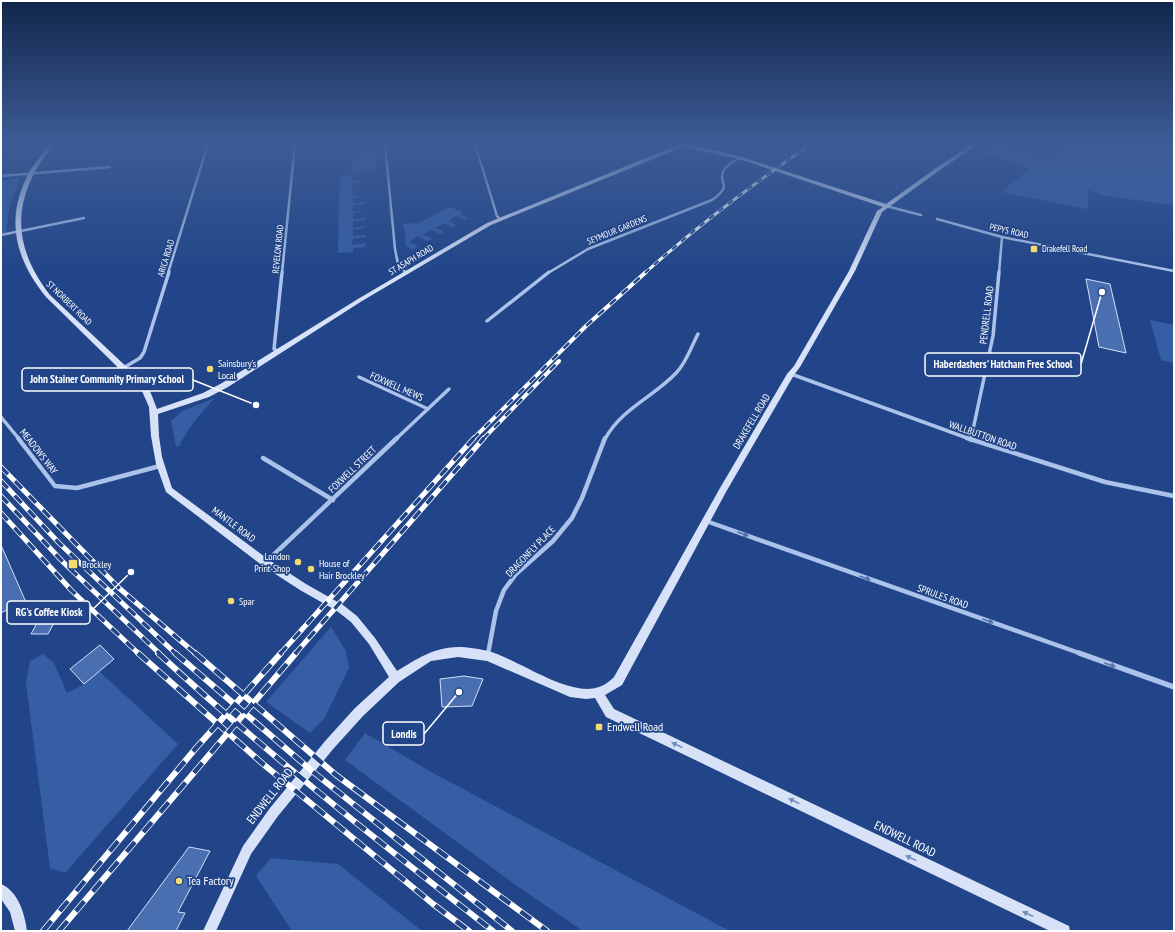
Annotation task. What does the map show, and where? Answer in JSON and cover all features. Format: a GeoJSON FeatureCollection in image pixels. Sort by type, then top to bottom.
{"type":"FeatureCollection","features":[{"type":"Feature","properties":{"kind":"street","name":"ST NORBERT ROAD"},"geometry":{"type":"LineString","coordinates":[[26,187],[20,206],[18,232],[24,259],[37,284],[125,367],[146,389],[152,400],[155,412]]}},
{"type":"Feature","properties":{"kind":"street","name":"ARICA ROAD"},"geometry":{"type":"LineString","coordinates":[[125,367],[140,358],[144,352],[195,187]]}},
{"type":"Feature","properties":{"kind":"street","name":"REVELON ROAD"},"geometry":{"type":"LineString","coordinates":[[279,352],[274,349],[291,187]]}},
{"type":"Feature","properties":{"kind":"street"},"geometry":{"type":"LineString","coordinates":[[389,187],[398,264],[406,273]]}},
{"type":"Feature","properties":{"kind":"street"},"geometry":{"type":"LineString","coordinates":[[488,187],[497,216],[500,219]]}},
{"type":"Feature","properties":{"kind":"street","name":"ST ASAPH ROAD"},"geometry":{"type":"LineString","coordinates":[[155,412],[206,395],[226,385],[406,273],[500,219],[578,187]]}},
{"type":"Feature","properties":{"kind":"street","name":"SEYMOUR GARDENS"},"geometry":{"type":"LineString","coordinates":[[488,321],[544,275],[571,258],[594,246],[712,200],[722,194],[724,187]]}},
{"type":"Feature","properties":{"kind":"street"},"geometry":{"type":"LineString","coordinates":[[829,187],[886,206],[921,215]]}},
{"type":"Feature","properties":{"kind":"street","name":"DRAKEFELL ROAD"},"geometry":{"type":"LineString","coordinates":[[598,693],[607,689],[618,680],[706,521],[852,271],[880,211],[913,187]]}},
{"type":"Feature","properties":{"kind":"street"},"geometry":{"type":"LineString","coordinates":[[1,235],[84,218]]}},
{"type":"Feature","properties":{"kind":"street","name":"PEPYS ROAD"},"geometry":{"type":"LineString","coordinates":[[937,219],[1002,237],[1174,271]]}},
{"type":"Feature","properties":{"kind":"street","name":"PENDRELL ROAD"},"geometry":{"type":"LineString","coordinates":[[971,440],[993,336],[1002,237]]}},
{"type":"Feature","properties":{"kind":"street","name":"DRAGONFLY PLACE"},"geometry":{"type":"LineString","coordinates":[[488,656],[500,599],[522,570],[553,541],[570,520],[585,493],[600,446],[613,425],[678,371],[689,354],[698,334]]}},
{"type":"Feature","properties":{"kind":"street","name":"WALLBUTTON ROAD"},"geometry":{"type":"LineString","coordinates":[[791,374],[971,440],[1105,482],[1174,496]]}},
{"type":"Feature","properties":{"kind":"street","name":"FOXWELL MEWS"},"geometry":{"type":"LineString","coordinates":[[359,377],[428,409]]}},
{"type":"Feature","properties":{"kind":"street","name":"FOXWELL STREET"},"geometry":{"type":"LineString","coordinates":[[266,563],[449,389]]}},
{"type":"Feature","properties":{"kind":"street","name":"MANTLE ROAD"},"geometry":{"type":"LineString","coordinates":[[155,412],[155,436],[160,466],[169,490],[266,563],[303,587],[340,608],[354,619],[372,641],[395,678]]}},
{"type":"Feature","properties":{"kind":"street","name":"MEADOWS WAY"},"geometry":{"type":"LineString","coordinates":[[1,417],[54,486],[77,488],[160,466]]}},
{"type":"Feature","properties":{"kind":"street"},"geometry":{"type":"LineString","coordinates":[[263,458],[333,500]]}},
{"type":"Feature","properties":{"kind":"street","name":"SPRULES ROAD"},"geometry":{"type":"LineString","coordinates":[[706,521],[1174,687]]}},
{"type":"Feature","properties":{"kind":"street","name":"ENDWELL ROAD"},"geometry":{"type":"LineString","coordinates":[[209,931],[247,850],[274,812],[330,744],[359,712],[395,678],[429,657],[458,652],[488,656],[570,692],[586,694],[598,693],[610,713],[1064,931]]}},
{"type":"Feature","properties":{"kind":"street"},"geometry":{"type":"LineString","coordinates":[[1,890],[10,898],[16,910],[21,931]]}},
{"type":"Feature","properties":{"kind":"shaded area"},"geometry":{"type":"Polygon","coordinates":[[[1,187],[16,187],[10,203],[6,233],[1,233],[1,187]]]}},
{"type":"Feature","properties":{"kind":"shaded area"},"geometry":{"type":"Polygon","coordinates":[[[340,187],[352,187],[352,189],[364,188],[353,190],[352,196],[365,195],[353,198],[353,203],[365,202],[365,204],[353,205],[352,211],[365,211],[353,213],[353,219],[366,217],[365,220],[353,222],[353,228],[365,226],[365,228],[353,230],[353,236],[366,235],[366,237],[353,239],[352,245],[366,243],[366,247],[353,248],[353,252],[338,253],[340,187]]]}},
{"type":"Feature","properties":{"kind":"shaded area"},"geometry":{"type":"Polygon","coordinates":[[[1007,187],[1174,187],[1174,205],[1106,196],[1088,190],[1088,209],[1001,192],[1007,187]]]}},
{"type":"Feature","properties":{"kind":"shaded area"},"geometry":{"type":"Polygon","coordinates":[[[449,207],[463,212],[460,214],[468,218],[466,220],[456,216],[448,221],[456,225],[452,227],[444,223],[436,228],[444,232],[440,234],[432,230],[423,234],[432,239],[427,241],[418,236],[409,242],[418,246],[412,250],[406,246],[404,228],[402,224],[419,223],[449,207]]]}},
{"type":"Feature","properties":{"kind":"shaded area"},"geometry":{"type":"Polygon","coordinates":[[[1150,320],[1174,325],[1174,363],[1161,360],[1150,320]]]}},
{"type":"Feature","properties":{"kind":"shaded area"},"geometry":{"type":"Polygon","coordinates":[[[215,398],[195,420],[179,446],[176,447],[171,421],[182,411],[215,398]]]}},
{"type":"Feature","properties":{"kind":"shaded area"},"geometry":{"type":"Polygon","coordinates":[[[331,627],[346,651],[349,668],[324,719],[310,733],[266,702],[331,627]]]}},
{"type":"Feature","properties":{"kind":"shaded area"},"geometry":{"type":"Polygon","coordinates":[[[43,654],[54,663],[67,693],[84,684],[99,671],[178,744],[65,873],[50,868],[26,683],[30,661],[43,654]]]}},
{"type":"Feature","properties":{"kind":"shaded area"},"geometry":{"type":"Polygon","coordinates":[[[365,733],[433,773],[730,931],[583,931],[517,886],[345,760],[365,733]]]}},
{"type":"Feature","properties":{"kind":"shaded area"},"geometry":{"type":"Polygon","coordinates":[[[271,858],[338,864],[422,931],[292,931],[256,876],[271,858]]]}},
{"type":"Feature","properties":{"kind":"building"},"geometry":{"type":"Polygon","coordinates":[[[1086,279],[1110,284],[1126,353],[1099,347],[1086,279]]]}},
{"type":"Feature","properties":{"kind":"building"},"geometry":{"type":"Polygon","coordinates":[[[1,545],[25,600],[1,613],[1,545]]]}},
{"type":"Feature","properties":{"kind":"building"},"geometry":{"type":"Polygon","coordinates":[[[38,621],[55,621],[48,634],[31,634],[38,621]]]}},
{"type":"Feature","properties":{"kind":"building"},"geometry":{"type":"Polygon","coordinates":[[[100,645],[114,659],[84,684],[70,669],[100,645]]]}},
{"type":"Feature","properties":{"kind":"building"},"geometry":{"type":"Polygon","coordinates":[[[464,676],[483,679],[472,706],[442,707],[440,679],[464,676]]]}},
{"type":"Feature","properties":{"kind":"building","name":"Tea Factory"},"geometry":{"type":"Polygon","coordinates":[[[189,847],[210,851],[178,912],[185,913],[176,931],[127,931],[189,847]]]}},
{"type":"Feature","properties":{"kind":"railway"},"geometry":{"type":"LineString","coordinates":[[645,273],[750,187]]}},
{"type":"Feature","properties":{"kind":"railway"},"geometry":{"type":"LineString","coordinates":[[474,438],[586,326],[646,272]]}},
{"type":"Feature","properties":{"kind":"railway"},"geometry":{"type":"LineString","coordinates":[[483,439],[559,361]]}},
{"type":"Feature","properties":{"kind":"railway"},"geometry":{"type":"LineString","coordinates":[[280,654],[474,438]]}},
{"type":"Feature","properties":{"kind":"railway"},"geometry":{"type":"LineString","coordinates":[[295,654],[484,438]]}},
{"type":"Feature","properties":{"kind":"railway"},"geometry":{"type":"LineString","coordinates":[[1,467],[119,588],[196,654]]}},
{"type":"Feature","properties":{"kind":"railway"},"geometry":{"type":"LineString","coordinates":[[1,481],[59,543],[176,654]]}},
{"type":"Feature","properties":{"kind":"railway"},"geometry":{"type":"LineString","coordinates":[[1,496],[64,563],[160,654]]}},
{"type":"Feature","properties":{"kind":"railway"},"geometry":{"type":"LineString","coordinates":[[1,513],[72,591],[139,654]]}},
{"type":"Feature","properties":{"kind":"railway"},"geometry":{"type":"LineString","coordinates":[[138,653],[218,724]]}},
{"type":"Feature","properties":{"kind":"railway"},"geometry":{"type":"LineString","coordinates":[[158,653],[226,715]]}},
{"type":"Feature","properties":{"kind":"railway"},"geometry":{"type":"LineString","coordinates":[[175,653],[235,705]]}},
{"type":"Feature","properties":{"kind":"railway"},"geometry":{"type":"LineString","coordinates":[[195,653],[243,695]]}},
{"type":"Feature","properties":{"kind":"railway"},"geometry":{"type":"LineString","coordinates":[[243,695],[281,653]]}},
{"type":"Feature","properties":{"kind":"railway"},"geometry":{"type":"LineString","coordinates":[[253,703],[296,653]]}},
{"type":"Feature","properties":{"kind":"railway"},"geometry":{"type":"LineString","coordinates":[[235,705],[243,695]]}},
{"type":"Feature","properties":{"kind":"railway"},"geometry":{"type":"LineString","coordinates":[[243,695],[253,703]]}},
{"type":"Feature","properties":{"kind":"railway"},"geometry":{"type":"LineString","coordinates":[[245,713],[253,703]]}},
{"type":"Feature","properties":{"kind":"railway"},"geometry":{"type":"LineString","coordinates":[[253,703],[336,775],[547,931]]}},
{"type":"Feature","properties":{"kind":"railway"},"geometry":{"type":"LineString","coordinates":[[226,715],[235,705]]}},
{"type":"Feature","properties":{"kind":"railway"},"geometry":{"type":"LineString","coordinates":[[235,705],[245,713]]}},
{"type":"Feature","properties":{"kind":"railway"},"geometry":{"type":"LineString","coordinates":[[236,723],[245,713]]}},
{"type":"Feature","properties":{"kind":"railway"},"geometry":{"type":"LineString","coordinates":[[245,713],[312,771],[512,931]]}},
{"type":"Feature","properties":{"kind":"railway"},"geometry":{"type":"LineString","coordinates":[[218,724],[226,715]]}},
{"type":"Feature","properties":{"kind":"railway"},"geometry":{"type":"LineString","coordinates":[[226,715],[236,723]]}},
{"type":"Feature","properties":{"kind":"railway"},"geometry":{"type":"LineString","coordinates":[[228,733],[236,723]]}},
{"type":"Feature","properties":{"kind":"railway"},"geometry":{"type":"LineString","coordinates":[[236,723],[365,830],[493,931]]}},
{"type":"Feature","properties":{"kind":"railway"},"geometry":{"type":"LineString","coordinates":[[43,931],[218,724]]}},
{"type":"Feature","properties":{"kind":"railway"},"geometry":{"type":"LineString","coordinates":[[218,724],[228,733]]}},
{"type":"Feature","properties":{"kind":"railway"},"geometry":{"type":"LineString","coordinates":[[59,931],[228,733]]}},
{"type":"Feature","properties":{"kind":"railway"},"geometry":{"type":"LineString","coordinates":[[228,733],[263,764],[433,904],[469,931]]}},
{"type":"Feature","properties":{"kind":"place","name":"Drakefell Road"},"geometry":{"type":"Point","coordinates":[1034,249]}},
{"type":"Feature","properties":{"kind":"place","name":"Haberdashers' Hatcham Free School"},"geometry":{"type":"Point","coordinates":[1102,292]}},
{"type":"Feature","properties":{"kind":"place","name":"Sainsbury's Local"},"geometry":{"type":"Point","coordinates":[210,369]}},
{"type":"Feature","properties":{"kind":"place","name":"John Stainer Community Primary School"},"geometry":{"type":"Point","coordinates":[256,405]}},
{"type":"Feature","properties":{"kind":"place","name":"London Print Shop"},"geometry":{"type":"Point","coordinates":[298,562]}},
{"type":"Feature","properties":{"kind":"place","name":"Brockley"},"geometry":{"type":"Point","coordinates":[73,564]}},
{"type":"Feature","properties":{"kind":"place","name":"House of Hair Brockley"},"geometry":{"type":"Point","coordinates":[311,569]}},
{"type":"Feature","properties":{"kind":"place","name":"RG's Coffee Kiosk"},"geometry":{"type":"Point","coordinates":[131,572]}},
{"type":"Feature","properties":{"kind":"place","name":"Spar"},"geometry":{"type":"Point","coordinates":[231,601]}},
{"type":"Feature","properties":{"kind":"place","name":"Londis"},"geometry":{"type":"Point","coordinates":[459,692]}},
{"type":"Feature","properties":{"kind":"place","name":"Endwell Road"},"geometry":{"type":"Point","coordinates":[599,727]}},
{"type":"Feature","properties":{"kind":"place","name":"Tea Factory"},"geometry":{"type":"Point","coordinates":[179,881]}}]}
